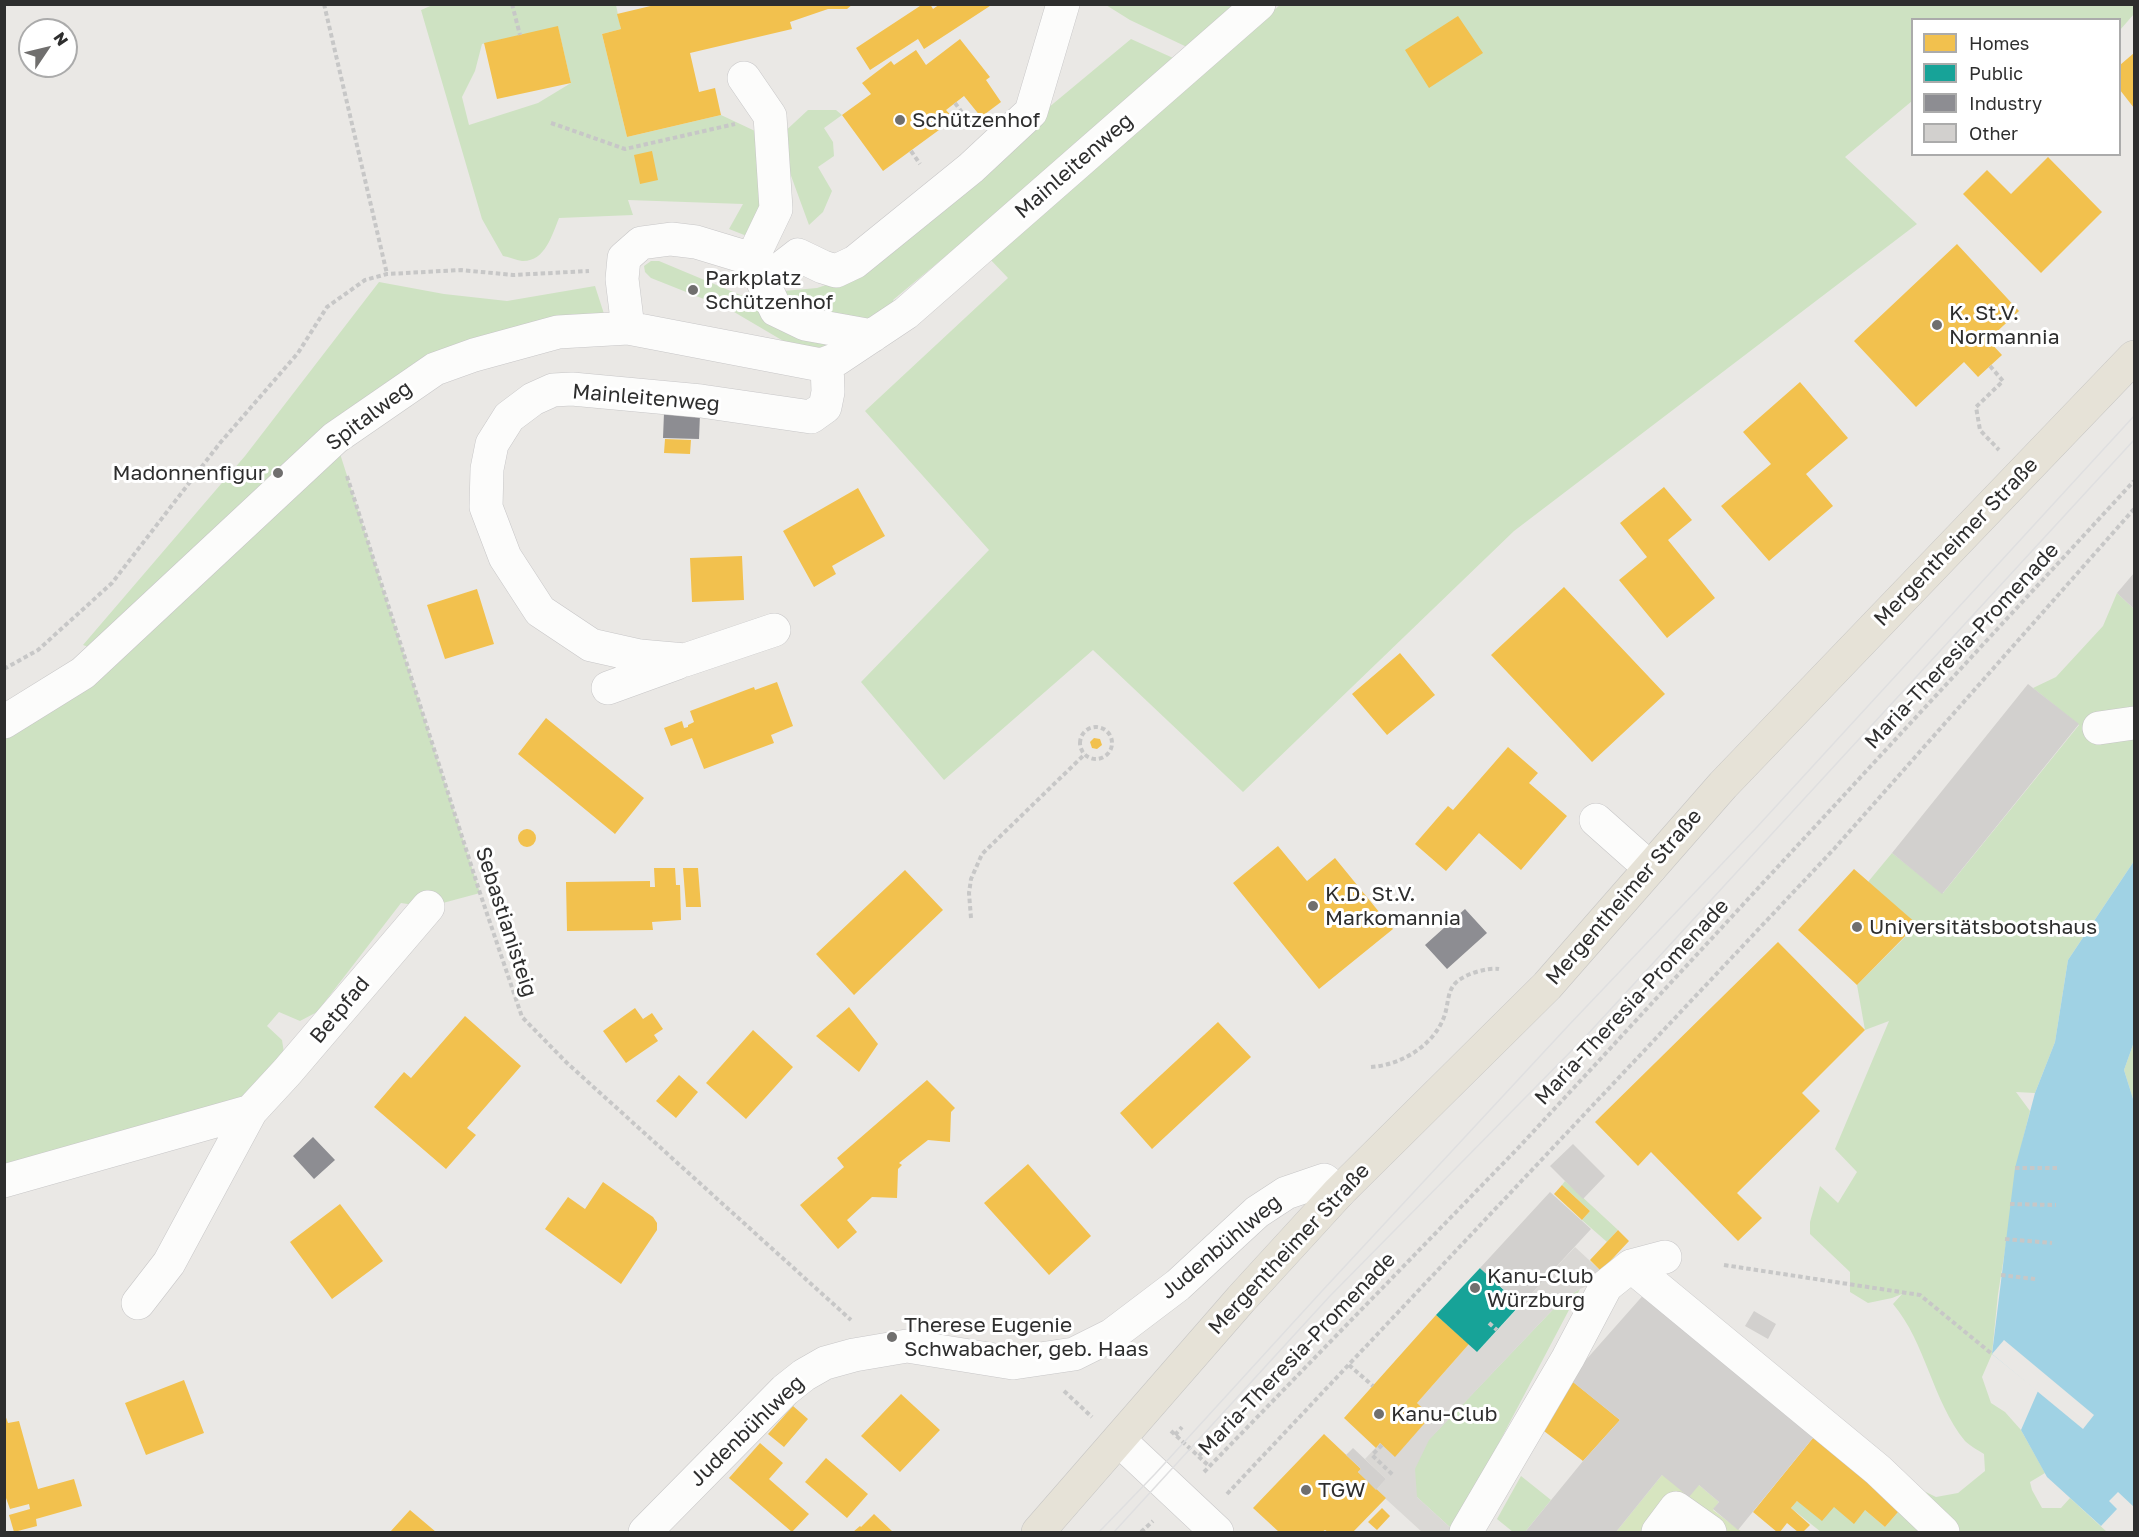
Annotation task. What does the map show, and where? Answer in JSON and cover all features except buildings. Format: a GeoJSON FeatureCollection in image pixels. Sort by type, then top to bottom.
{"type":"FeatureCollection","features":[{"type":"Feature","properties":{"kind":"main road","name":"Mergentheimer Straße"},"geometry":{"type":"LineString","coordinates":[[1038,1533],[1241,1299],[1339,1192],[1547,986],[1722,785],[2134,357]]}},
{"type":"Feature","properties":{"kind":"street"},"geometry":{"type":"LineString","coordinates":[[628,328],[622,279],[624,258],[641,243],[671,239],[696,242],[758,270],[798,255],[836,271],[855,262],[980,160],[1031,112],[1064,4]]}},
{"type":"Feature","properties":{"kind":"street","name":"Mainleitenweg"},"geometry":{"type":"LineString","coordinates":[[685,660],[640,656],[591,645],[540,611],[505,557],[486,507],[487,469],[492,444],[509,417],[533,399],[553,390],[572,389],[701,401],[811,417],[825,407],[828,392],[824,364],[906,313],[1260,4]]}},
{"type":"Feature","properties":{"kind":"street"},"geometry":{"type":"LineString","coordinates":[[744,78],[770,116],[776,209],[758,270],[776,310],[805,324],[872,336]]}},
{"type":"Feature","properties":{"kind":"street","name":"Spitalweg"},"geometry":{"type":"LineString","coordinates":[[4,722],[83,673],[335,438],[435,369],[474,355],[558,332],[628,328],[824,364]]}},
{"type":"Feature","properties":{"kind":"street","name":"Mainleitenweg"},"geometry":{"type":"LineString","coordinates":[[608,688],[774,630]]}},
{"type":"Feature","properties":{"kind":"street"},"geometry":{"type":"LineString","coordinates":[[2099,728],[2134,723]]}},
{"type":"Feature","properties":{"kind":"street"},"geometry":{"type":"LineString","coordinates":[[1596,820],[1650,868]]}},
{"type":"Feature","properties":{"kind":"street","name":"Betpfad"},"geometry":{"type":"LineString","coordinates":[[138,1303],[170,1263],[251,1111],[428,907]]}},
{"type":"Feature","properties":{"kind":"street"},"geometry":{"type":"LineString","coordinates":[[4,1181],[251,1111]]}},
{"type":"Feature","properties":{"kind":"street","name":"Judenbühlweg"},"geometry":{"type":"LineString","coordinates":[[645,1533],[751,1423],[804,1375],[825,1363],[883,1349],[907,1346],[1013,1363],[1039,1361],[1074,1354],[1112,1335],[1178,1285],[1257,1212],[1286,1193],[1324,1180],[1339,1192]]}},
{"type":"Feature","properties":{"kind":"street"},"geometry":{"type":"LineString","coordinates":[[1466,1533],[1568,1358],[1606,1286],[1631,1266],[1665,1257]]}},
{"type":"Feature","properties":{"kind":"street"},"geometry":{"type":"LineString","coordinates":[[1631,1266],[1878,1470],[1943,1533]]}},
{"type":"Feature","properties":{"kind":"street"},"geometry":{"type":"LineString","coordinates":[[1119,1440],[1200,1517]]}},
{"type":"Feature","properties":{"kind":"street"},"geometry":{"type":"LineString","coordinates":[[1658,1533],[1676,1508],[1710,1533]]}},
{"type":"Feature","properties":{"kind":"path"},"geometry":{"type":"LineString","coordinates":[[324,4],[387,274]]}},
{"type":"Feature","properties":{"kind":"path"},"geometry":{"type":"LineString","coordinates":[[512,4],[520,35]]}},
{"type":"Feature","properties":{"kind":"path"},"geometry":{"type":"LineString","coordinates":[[955,103],[974,129]]}},
{"type":"Feature","properties":{"kind":"path"},"geometry":{"type":"LineString","coordinates":[[551,123],[625,149],[770,116]]}},
{"type":"Feature","properties":{"kind":"path"},"geometry":{"type":"LineString","coordinates":[[911,151],[922,167]]}},
{"type":"Feature","properties":{"kind":"path"},"geometry":{"type":"LineString","coordinates":[[4,669],[38,650],[112,583],[220,443],[298,353],[327,308],[365,280],[387,274],[461,270],[513,275],[586,270],[622,279]]}},
{"type":"Feature","properties":{"kind":"path"},"geometry":{"type":"LineString","coordinates":[[1990,366],[2004,381],[1976,407],[1980,430],[2022,474]]}},
{"type":"Feature","properties":{"kind":"path","name":"Sebastianisteig"},"geometry":{"type":"LineString","coordinates":[[335,438],[522,1017],[567,1063],[883,1349]]}},
{"type":"Feature","properties":{"kind":"path","name":"Maria-Theresia-Promenade"},"geometry":{"type":"LineString","coordinates":[[1200,1517],[1209,1466],[1521,1145],[2134,481]]}},
{"type":"Feature","properties":{"kind":"path","name":"Maria-Theresia-Promenade"},"geometry":{"type":"LineString","coordinates":[[1141,1533],[1200,1517],[1348,1365],[1826,858],[2134,509]]}},
{"type":"Feature","properties":{"kind":"path"},"geometry":{"type":"LineString","coordinates":[[1093,727],[1106,729],[1112,743],[1107,754],[1096,759],[1085,754],[1081,747],[1083,734],[1093,727]]}},
{"type":"Feature","properties":{"kind":"path"},"geometry":{"type":"LineString","coordinates":[[971,918],[969,893],[971,879],[982,854],[1085,754]]}},
{"type":"Feature","properties":{"kind":"path"},"geometry":{"type":"LineString","coordinates":[[1371,1067],[1382,1067],[1403,1060],[1432,1036],[1444,1017],[1449,994],[1461,978],[1487,969],[1499,969]]}},
{"type":"Feature","properties":{"kind":"path"},"geometry":{"type":"LineString","coordinates":[[2015,1168],[2060,1168]]}},
{"type":"Feature","properties":{"kind":"path"},"geometry":{"type":"LineString","coordinates":[[2010,1204],[2056,1205]]}},
{"type":"Feature","properties":{"kind":"path"},"geometry":{"type":"LineString","coordinates":[[2005,1239],[2052,1242]]}},
{"type":"Feature","properties":{"kind":"path"},"geometry":{"type":"LineString","coordinates":[[1724,1265],[1920,1295],[1992,1354]]}},
{"type":"Feature","properties":{"kind":"path"},"geometry":{"type":"LineString","coordinates":[[2001,1275],[2035,1279]]}},
{"type":"Feature","properties":{"kind":"path"},"geometry":{"type":"LineString","coordinates":[[1489,1323],[1497,1330]]}},
{"type":"Feature","properties":{"kind":"path"},"geometry":{"type":"LineString","coordinates":[[1039,1361],[1053,1381],[1092,1417],[1098,1410]]}},
{"type":"Feature","properties":{"kind":"path"},"geometry":{"type":"LineString","coordinates":[[1348,1365],[1373,1386]]}},
{"type":"Feature","properties":{"kind":"path"},"geometry":{"type":"LineString","coordinates":[[1147,1409],[1209,1466]]}},
{"type":"Feature","properties":{"kind":"path"},"geometry":{"type":"LineString","coordinates":[[1175,1435],[1182,1427]]}},
{"type":"Feature","properties":{"kind":"path"},"geometry":{"type":"LineString","coordinates":[[1382,1445],[1372,1455],[1394,1476]]}},
{"type":"Feature","properties":{"kind":"path"},"geometry":{"type":"LineString","coordinates":[[1199,1456],[1206,1448]]}},
{"type":"Feature","properties":{"kind":"green space"},"geometry":{"type":"Polygon","coordinates":[[[435,4],[616,5],[621,29],[602,34],[627,137],[721,115],[755,131],[770,116],[757,240],[729,229],[743,204],[628,200],[633,215],[559,218],[546,246],[536,257],[522,261],[503,256],[482,219],[421,10],[435,4]],[[558,27],[482,44],[475,71],[462,97],[469,125],[538,103],[571,83],[558,27]]]}},
{"type":"Feature","properties":{"kind":"green space"},"geometry":{"type":"Polygon","coordinates":[[[1106,5],[1239,5],[1189,48],[1130,20],[1106,5]]]}},
{"type":"Feature","properties":{"kind":"green space"},"geometry":{"type":"Polygon","coordinates":[[[1280,5],[2134,5],[2134,14],[2121,29],[2121,18],[1911,18],[1911,102],[1845,157],[1917,224],[1514,531],[1243,792],[1093,650],[944,780],[861,682],[989,550],[865,411],[1008,278],[988,257],[1280,5]]]}},
{"type":"Feature","properties":{"kind":"green space"},"geometry":{"type":"Polygon","coordinates":[[[1131,39],[1182,62],[893,300],[896,305],[876,321],[814,314],[772,292],[817,288],[841,280],[1131,39]]]}},
{"type":"Feature","properties":{"kind":"green space"},"geometry":{"type":"Polygon","coordinates":[[[808,110],[836,110],[842,115],[824,128],[833,142],[834,156],[818,167],[832,191],[823,212],[809,225],[790,173],[781,135],[808,110]]]}},
{"type":"Feature","properties":{"kind":"green space"},"geometry":{"type":"Polygon","coordinates":[[[651,261],[659,261],[757,302],[841,342],[802,352],[729,309],[651,278],[645,272],[644,266],[651,261]]]}},
{"type":"Feature","properties":{"kind":"green space"},"geometry":{"type":"Polygon","coordinates":[[[379,282],[444,294],[507,301],[595,286],[605,317],[474,355],[335,438],[480,893],[428,907],[401,903],[317,1012],[300,1021],[279,1012],[267,1026],[282,1040],[287,1072],[251,1111],[5,1181],[5,722],[94,649],[83,645],[245,456],[379,282]]]}},
{"type":"Feature","properties":{"kind":"green space"},"geometry":{"type":"Polygon","coordinates":[[[2117,593],[2134,609],[2134,861],[2068,960],[2055,1042],[2035,1093],[2016,1092],[2030,1111],[2023,1139],[1998,1294],[1992,1354],[1982,1377],[1991,1403],[2005,1412],[2021,1430],[2045,1473],[2030,1482],[2042,1508],[2061,1508],[2070,1498],[2107,1532],[1942,1532],[1877,1468],[1936,1497],[1958,1493],[1985,1471],[1984,1454],[1965,1441],[1944,1408],[1914,1336],[1893,1304],[1902,1294],[1868,1303],[1850,1292],[1850,1272],[1810,1234],[1810,1222],[1820,1186],[1838,1203],[1857,1172],[1835,1149],[1889,1021],[1865,1030],[1857,985],[1917,925],[1868,882],[1892,853],[1943,893],[2079,725],[2033,688],[2056,677],[2103,626],[2117,593]]]}},
{"type":"Feature","properties":{"kind":"green space"},"geometry":{"type":"Polygon","coordinates":[[[2134,1042],[2134,1102],[2124,1070],[2134,1042]]]}},
{"type":"Feature","properties":{"kind":"green space"},"geometry":{"type":"Polygon","coordinates":[[[1565,1181],[1618,1230],[1607,1242],[1582,1220],[1590,1211],[1562,1185],[1565,1181]]]}},
{"type":"Feature","properties":{"kind":"green space"},"geometry":{"type":"Polygon","coordinates":[[[1580,1289],[1453,1530],[1394,1476],[1562,1300],[1580,1289]]]}},
{"type":"Feature","properties":{"kind":"green space"},"geometry":{"type":"Polygon","coordinates":[[[1662,1475],[1699,1485],[1719,1502],[1713,1510],[1742,1532],[1616,1532],[1662,1475]]]}},
{"type":"Feature","properties":{"kind":"green space"},"geometry":{"type":"Polygon","coordinates":[[[1521,1476],[1551,1500],[1525,1532],[1513,1532],[1497,1519],[1521,1476]]]}},
{"type":"Feature","properties":{"kind":"green space"},"geometry":{"type":"Polygon","coordinates":[[[1797,1501],[1865,1510],[1885,1527],[1905,1504],[1931,1532],[1821,1532],[1791,1508],[1797,1501]]]}},
{"type":"Feature","properties":{"kind":"shaded area"},"geometry":{"type":"Polygon","coordinates":[[[1575,1247],[1601,1271],[1597,1282],[1562,1300],[1429,1440],[1415,1469],[1417,1497],[1453,1530],[1452,1532],[1422,1532],[1376,1490],[1386,1479],[1365,1459],[1380,1443],[1395,1456],[1431,1416],[1417,1403],[1469,1344],[1477,1352],[1575,1247]]]}},
{"type":"Feature","properties":{"kind":"water"},"geometry":{"type":"Polygon","coordinates":[[[2134,861],[2134,1042],[2124,1070],[2134,1102],[2134,1507],[2118,1492],[2109,1501],[2117,1509],[2101,1526],[2047,1477],[2021,1430],[2038,1391],[1992,1354],[2015,1168],[2035,1093],[2055,1042],[2068,960],[2134,861]]]}},
{"type":"Feature","properties":{"kind":"pier"},"geometry":{"type":"Polygon","coordinates":[[[2004,1340],[2094,1415],[2083,1429],[1992,1354],[2004,1340]]]}},
{"type":"Feature","properties":{"kind":"tram line"},"geometry":{"type":"LineString","coordinates":[[1099,1532],[1568,1026],[1757,827],[2134,416]]}},
{"type":"Feature","properties":{"kind":"tram line"},"geometry":{"type":"LineString","coordinates":[[1114,1532],[1329,1297],[1587,1035],[2134,440]]}},
{"type":"Feature","properties":{"kind":"place","name":"Schützenhof"},"geometry":{"type":"Point","coordinates":[900,120]}},
{"type":"Feature","properties":{"kind":"place","name":"Parkplatz Schützenhof"},"geometry":{"type":"Point","coordinates":[693,290]}},
{"type":"Feature","properties":{"kind":"place","name":"K. St.V. Normannia"},"geometry":{"type":"Point","coordinates":[1937,325]}},
{"type":"Feature","properties":{"kind":"place","name":"Madonnenfigur"},"geometry":{"type":"Point","coordinates":[278,473]}},
{"type":"Feature","properties":{"kind":"place","name":"K.D. St.V. Markomannia"},"geometry":{"type":"Point","coordinates":[1313,906]}},
{"type":"Feature","properties":{"kind":"place","name":"Universitätsbootshaus"},"geometry":{"type":"Point","coordinates":[1857,927]}},
{"type":"Feature","properties":{"kind":"place","name":"Kanu-Club Würzburg"},"geometry":{"type":"Point","coordinates":[1475,1288]}},
{"type":"Feature","properties":{"kind":"place","name":"Therese Eugenie Schwabacher, geb. Haas"},"geometry":{"type":"Point","coordinates":[892,1337]}},
{"type":"Feature","properties":{"kind":"place","name":"Kanu-Club"},"geometry":{"type":"Point","coordinates":[1379,1414]}},
{"type":"Feature","properties":{"kind":"place","name":"TGW"},"geometry":{"type":"Point","coordinates":[1306,1490]}}]}
